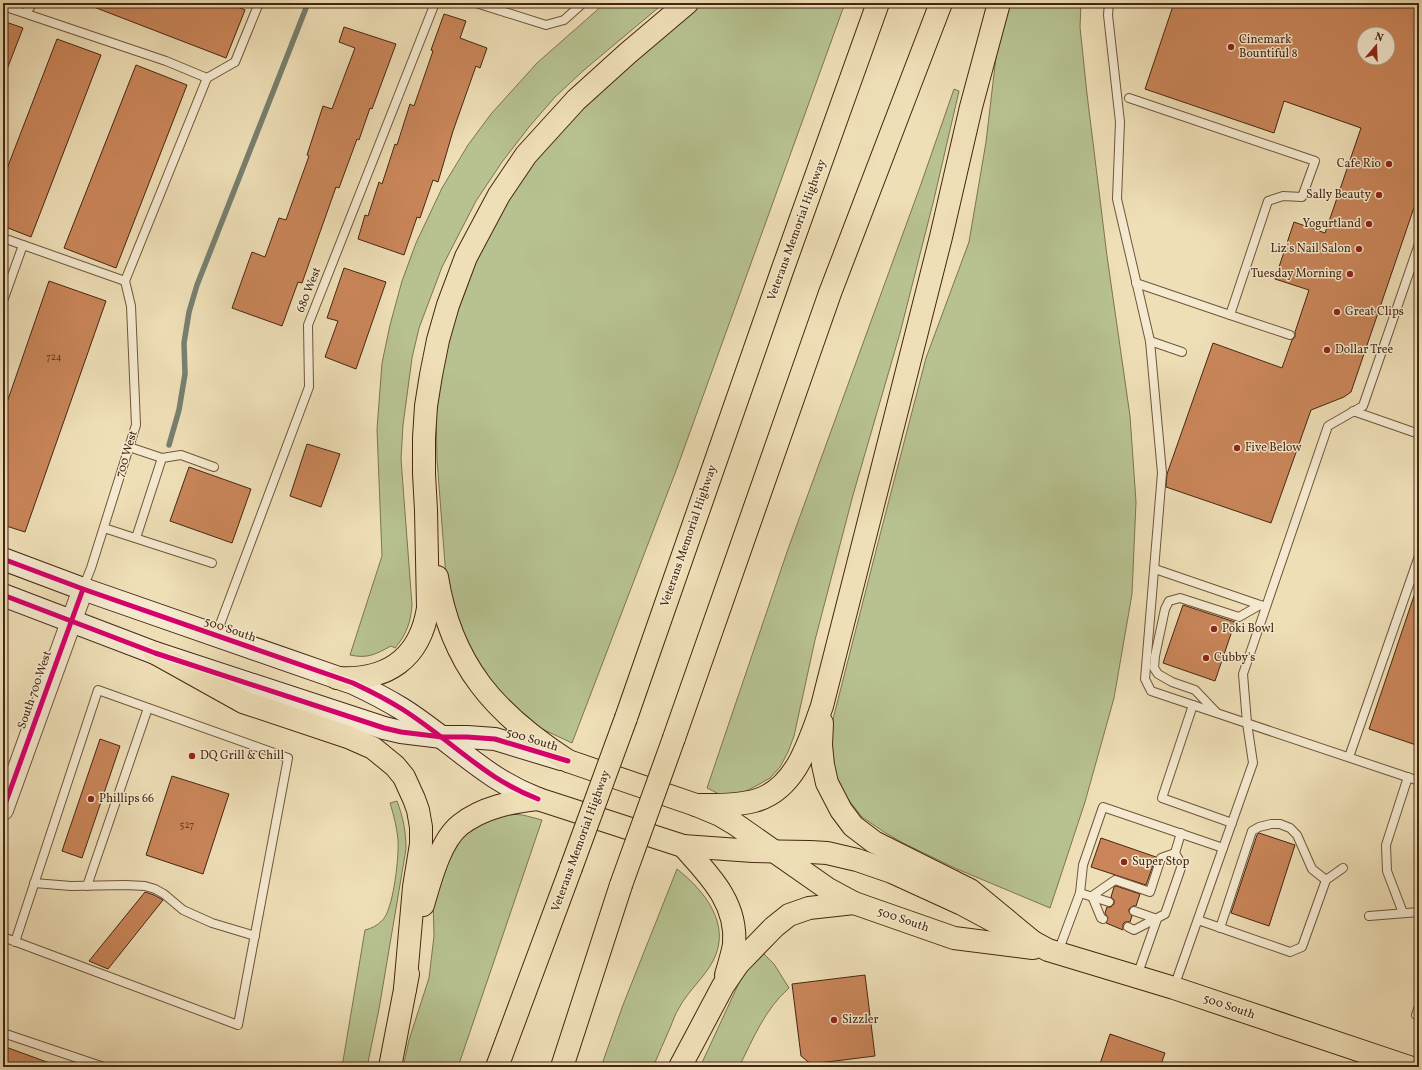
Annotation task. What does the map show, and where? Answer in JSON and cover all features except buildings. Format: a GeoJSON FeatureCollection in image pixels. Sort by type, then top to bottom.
{"type":"FeatureCollection","features":[{"type":"Feature","properties":{"kind":"main road"},"geometry":{"type":"LineString","coordinates":[[337,678],[364,678],[389,670],[399,664],[418,641],[426,620],[428,608],[424,438],[426,406],[438,340],[448,305],[466,256],[482,225],[509,180],[531,149],[576,100],[687,3]]}},
{"type":"Feature","properties":{"kind":"main road","name":"Veterans Memorial Highway"},"geometry":{"type":"LineString","coordinates":[[497,1067],[626,718],[784,263],[878,3]]}},
{"type":"Feature","properties":{"kind":"main road"},"geometry":{"type":"LineString","coordinates":[[562,1067],[621,885],[830,293],[941,3]]}},
{"type":"Feature","properties":{"kind":"main road"},"geometry":{"type":"LineString","coordinates":[[696,805],[740,804],[755,801],[767,796],[778,789],[788,779],[795,769],[809,741],[822,706],[941,237],[971,107],[999,3]]}},
{"type":"Feature","properties":{"kind":"main road"},"geometry":{"type":"LineString","coordinates":[[426,510],[435,552],[436,572],[444,610],[456,645],[464,661],[485,691],[508,716],[538,741],[568,761]]}},
{"type":"Feature","properties":{"kind":"main road","name":"500 South"},"geometry":{"type":"LineString","coordinates":[[3,559],[83,589],[359,686],[386,699],[402,709],[494,776],[538,800],[683,846],[827,853],[872,864],[962,904],[1046,949]]}},
{"type":"Feature","properties":{"kind":"main road","name":"500 South"},"geometry":{"type":"LineString","coordinates":[[3,595],[155,652],[378,727],[401,732],[442,737],[495,739],[568,761],[696,805],[720,815],[735,824],[828,889],[854,903],[954,938],[1046,949],[1174,988],[1409,1067]]}},
{"type":"Feature","properties":{"kind":"main road"},"geometry":{"type":"LineString","coordinates":[[155,652],[243,702],[286,715],[362,743],[384,756],[404,777],[418,810],[421,827],[405,989]]}},
{"type":"Feature","properties":{"kind":"main road"},"geometry":{"type":"LineString","coordinates":[[822,706],[822,765],[828,783],[841,810],[853,826],[874,842],[970,890],[1046,949]]}},
{"type":"Feature","properties":{"kind":"main road"},"geometry":{"type":"LineString","coordinates":[[390,1067],[417,928],[430,880],[440,855],[450,837],[459,826],[475,816],[492,808],[519,801],[538,800]]}},
{"type":"Feature","properties":{"kind":"main road"},"geometry":{"type":"LineString","coordinates":[[683,846],[728,902],[732,917],[734,945],[723,986]]}},
{"type":"Feature","properties":{"kind":"main road"},"geometry":{"type":"LineString","coordinates":[[680,1067],[723,986],[738,964],[774,926],[789,916],[809,908],[854,903]]}},
{"type":"Feature","properties":{"kind":"street","name":"700 West"},"geometry":{"type":"LineString","coordinates":[[70,621],[83,589]]}},
{"type":"Feature","properties":{"kind":"street","name":"South 700 West"},"geometry":{"type":"LineString","coordinates":[[3,810],[70,621]]}},
{"type":"Feature","properties":{"kind":"lane"},"geometry":{"type":"LineString","coordinates":[[26,13],[34,3]]}},
{"type":"Feature","properties":{"kind":"lane"},"geometry":{"type":"LineString","coordinates":[[3,238],[125,280],[207,78],[234,62],[259,3]]}},
{"type":"Feature","properties":{"kind":"lane","name":"680 West"},"geometry":{"type":"LineString","coordinates":[[216,636],[309,387],[308,325],[435,3]]}},
{"type":"Feature","properties":{"kind":"lane"},"geometry":{"type":"LineString","coordinates":[[476,3],[546,25],[564,20],[583,3]]}},
{"type":"Feature","properties":{"kind":"lane"},"geometry":{"type":"LineString","coordinates":[[1109,3],[1108,15],[1120,122],[1117,199],[1150,341],[1162,473],[1145,678],[1151,691],[1419,781]]}},
{"type":"Feature","properties":{"kind":"lane"},"geometry":{"type":"LineString","coordinates":[[3,6],[158,59],[207,78]]}},
{"type":"Feature","properties":{"kind":"lane"},"geometry":{"type":"LineString","coordinates":[[1129,98],[1315,161],[1302,198],[1283,196],[1268,201],[1230,315]]}},
{"type":"Feature","properties":{"kind":"lane"},"geometry":{"type":"LineString","coordinates":[[1174,988],[1253,762],[1247,723],[1243,674],[1263,606],[1328,426],[1363,406],[1419,244]]}},
{"type":"Feature","properties":{"kind":"lane"},"geometry":{"type":"LineString","coordinates":[[3,302],[24,245]]}},
{"type":"Feature","properties":{"kind":"lane","name":"700 West"},"geometry":{"type":"LineString","coordinates":[[83,589],[104,528],[136,425],[131,306],[125,280]]}},
{"type":"Feature","properties":{"kind":"lane"},"geometry":{"type":"LineString","coordinates":[[1136,283],[1290,335]]}},
{"type":"Feature","properties":{"kind":"lane"},"geometry":{"type":"LineString","coordinates":[[1150,341],[1182,352]]}},
{"type":"Feature","properties":{"kind":"lane"},"geometry":{"type":"LineString","coordinates":[[1353,411],[1419,434]]}},
{"type":"Feature","properties":{"kind":"lane"},"geometry":{"type":"LineString","coordinates":[[129,447],[162,458],[181,455],[214,467]]}},
{"type":"Feature","properties":{"kind":"lane"},"geometry":{"type":"LineString","coordinates":[[136,538],[162,458]]}},
{"type":"Feature","properties":{"kind":"lane"},"geometry":{"type":"LineString","coordinates":[[104,528],[212,563]]}},
{"type":"Feature","properties":{"kind":"lane"},"geometry":{"type":"LineString","coordinates":[[1349,757],[1419,556]]}},
{"type":"Feature","properties":{"kind":"lane"},"geometry":{"type":"LineString","coordinates":[[1154,569],[1263,606]]}},
{"type":"Feature","properties":{"kind":"lane"},"geometry":{"type":"LineString","coordinates":[[1218,713],[1195,690],[1172,682],[1158,674],[1154,668],[1155,656],[1165,609],[1169,601],[1180,598],[1239,617],[1263,606]]}},
{"type":"Feature","properties":{"kind":"lane"},"geometry":{"type":"LineString","coordinates":[[3,937],[15,942],[238,1025],[288,758],[98,690],[15,942]]}},
{"type":"Feature","properties":{"kind":"lane"},"geometry":{"type":"LineString","coordinates":[[1193,705],[1162,798],[1232,823]]}},
{"type":"Feature","properties":{"kind":"lane"},"geometry":{"type":"LineString","coordinates":[[87,886],[148,708]]}},
{"type":"Feature","properties":{"kind":"lane"},"geometry":{"type":"LineString","coordinates":[[1402,913],[1387,871],[1386,845],[1408,778]]}},
{"type":"Feature","properties":{"kind":"lane"},"geometry":{"type":"LineString","coordinates":[[1046,949],[1080,893],[1083,865],[1103,806],[1223,848]]}},
{"type":"Feature","properties":{"kind":"lane"},"geometry":{"type":"LineString","coordinates":[[1220,928],[1252,830],[1271,824],[1280,824],[1290,828],[1297,835],[1312,869],[1326,880]]}},
{"type":"Feature","properties":{"kind":"lane"},"geometry":{"type":"LineString","coordinates":[[1128,927],[1134,930],[1165,914],[1182,866],[1175,853],[1181,833]]}},
{"type":"Feature","properties":{"kind":"lane"},"geometry":{"type":"LineString","coordinates":[[1092,896],[1115,880],[1150,892],[1161,858],[1175,853]]}},
{"type":"Feature","properties":{"kind":"lane"},"geometry":{"type":"LineString","coordinates":[[1198,920],[1290,952],[1302,947],[1326,880],[1343,868]]}},
{"type":"Feature","properties":{"kind":"lane"},"geometry":{"type":"LineString","coordinates":[[34,883],[87,886],[126,884],[145,886],[164,894],[183,910],[212,923],[255,936]]}},
{"type":"Feature","properties":{"kind":"lane"},"geometry":{"type":"LineString","coordinates":[[1080,893],[1109,902]]}},
{"type":"Feature","properties":{"kind":"lane"},"geometry":{"type":"LineString","coordinates":[[1092,896],[1103,918]]}},
{"type":"Feature","properties":{"kind":"lane"},"geometry":{"type":"LineString","coordinates":[[1134,911],[1157,919]]}},
{"type":"Feature","properties":{"kind":"lane"},"geometry":{"type":"LineString","coordinates":[[1369,916],[1419,912]]}},
{"type":"Feature","properties":{"kind":"lane"},"geometry":{"type":"LineString","coordinates":[[1137,976],[1157,919]]}},
{"type":"Feature","properties":{"kind":"lane"},"geometry":{"type":"LineString","coordinates":[[1416,1015],[1419,1006]]}},
{"type":"Feature","properties":{"kind":"lane"},"geometry":{"type":"LineString","coordinates":[[3,1033],[104,1067]]}},
{"type":"Feature","properties":{"kind":"green space"},"geometry":{"type":"Polygon","coordinates":[[[605,3],[664,3],[584,70],[555,97],[529,127],[502,162],[476,201],[442,267],[419,328],[412,358],[403,425],[401,459],[412,605],[410,617],[405,633],[395,648],[391,646],[367,656],[350,655],[382,556],[377,429],[382,363],[390,325],[402,281],[416,243],[442,188],[468,145],[491,114],[537,63],[605,3]]]}},
{"type":"Feature","properties":{"kind":"green space"},"geometry":{"type":"Polygon","coordinates":[[[697,3],[845,3],[677,468],[572,743],[540,728],[521,716],[476,668],[447,590],[437,460],[436,406],[445,350],[472,264],[524,171],[569,115],[697,3]]]}},
{"type":"Feature","properties":{"kind":"green space"},"geometry":{"type":"Polygon","coordinates":[[[1007,3],[1081,3],[1080,27],[1087,94],[1107,256],[1130,416],[1136,502],[1132,594],[1114,698],[1085,802],[1050,908],[957,869],[903,843],[884,832],[862,817],[847,798],[843,800],[831,773],[831,727],[881,531],[926,358],[969,242],[986,142],[996,57],[1007,3]]]}},
{"type":"Feature","properties":{"kind":"green space"},"geometry":{"type":"Polygon","coordinates":[[[954,89],[959,91],[934,199],[900,333],[853,495],[815,640],[794,736],[780,767],[770,778],[744,792],[731,795],[719,794],[707,788],[787,552],[954,89]]]}},
{"type":"Feature","properties":{"kind":"green space"},"geometry":{"type":"Polygon","coordinates":[[[397,801],[404,824],[406,849],[379,1009],[367,1067],[342,1067],[365,930],[381,922],[385,917],[391,901],[397,868],[398,840],[390,803],[397,801]]]}},
{"type":"Feature","properties":{"kind":"green space"},"geometry":{"type":"Polygon","coordinates":[[[509,814],[523,815],[542,820],[458,1067],[403,1067],[409,1040],[429,978],[434,936],[433,896],[456,841],[482,822],[509,814]]]}},
{"type":"Feature","properties":{"kind":"green space"},"geometry":{"type":"Polygon","coordinates":[[[677,869],[706,898],[713,910],[719,935],[718,948],[713,961],[678,1010],[653,1067],[601,1067],[623,1005],[677,869]]]}},
{"type":"Feature","properties":{"kind":"green space"},"geometry":{"type":"Polygon","coordinates":[[[758,948],[774,964],[789,988],[766,1015],[739,1067],[700,1067],[738,985],[758,948]]]}},
{"type":"Feature","properties":{"kind":"waterway"},"geometry":{"type":"LineString","coordinates":[[169,445],[179,410],[185,374],[184,343],[189,312],[197,285],[308,3]]}},
{"type":"Feature","properties":{"kind":"cycle path"},"geometry":{"type":"LineString","coordinates":[[3,559],[83,589],[353,683],[384,698],[402,709],[495,777],[538,799]]}},
{"type":"Feature","properties":{"kind":"cycle path"},"geometry":{"type":"LineString","coordinates":[[3,810],[83,589]]}},
{"type":"Feature","properties":{"kind":"cycle path"},"geometry":{"type":"LineString","coordinates":[[3,595],[155,653],[384,728],[401,732],[442,737],[495,739],[568,761]]}},
{"type":"Feature","properties":{"kind":"place","name":"Cinemark Bountiful 8"},"geometry":{"type":"Point","coordinates":[1231,47]}},
{"type":"Feature","properties":{"kind":"place","name":"Cafe Rio"},"geometry":{"type":"Point","coordinates":[1389,164]}},
{"type":"Feature","properties":{"kind":"place","name":"Sally Beauty"},"geometry":{"type":"Point","coordinates":[1379,195]}},
{"type":"Feature","properties":{"kind":"place","name":"Yogurtland"},"geometry":{"type":"Point","coordinates":[1369,224]}},
{"type":"Feature","properties":{"kind":"place","name":"Liz's Nail Salon"},"geometry":{"type":"Point","coordinates":[1359,249]}},
{"type":"Feature","properties":{"kind":"place","name":"Tuesday Morning"},"geometry":{"type":"Point","coordinates":[1350,274]}},
{"type":"Feature","properties":{"kind":"place","name":"Great Clips"},"geometry":{"type":"Point","coordinates":[1337,312]}},
{"type":"Feature","properties":{"kind":"place","name":"Dollar Tree"},"geometry":{"type":"Point","coordinates":[1327,350]}},
{"type":"Feature","properties":{"kind":"place","name":"Five Below"},"geometry":{"type":"Point","coordinates":[1237,448]}},
{"type":"Feature","properties":{"kind":"place","name":"Poki Bowl"},"geometry":{"type":"Point","coordinates":[1214,629]}},
{"type":"Feature","properties":{"kind":"place","name":"Cubby's"},"geometry":{"type":"Point","coordinates":[1206,658]}},
{"type":"Feature","properties":{"kind":"place","name":"DQ Grill & Chill"},"geometry":{"type":"Point","coordinates":[192,756]}},
{"type":"Feature","properties":{"kind":"place","name":"Phillips 66"},"geometry":{"type":"Point","coordinates":[91,799]}},
{"type":"Feature","properties":{"kind":"place","name":"Super Stop"},"geometry":{"type":"Point","coordinates":[1124,862]}},
{"type":"Feature","properties":{"kind":"place","name":"Sizzler"},"geometry":{"type":"Point","coordinates":[834,1020]}}]}
